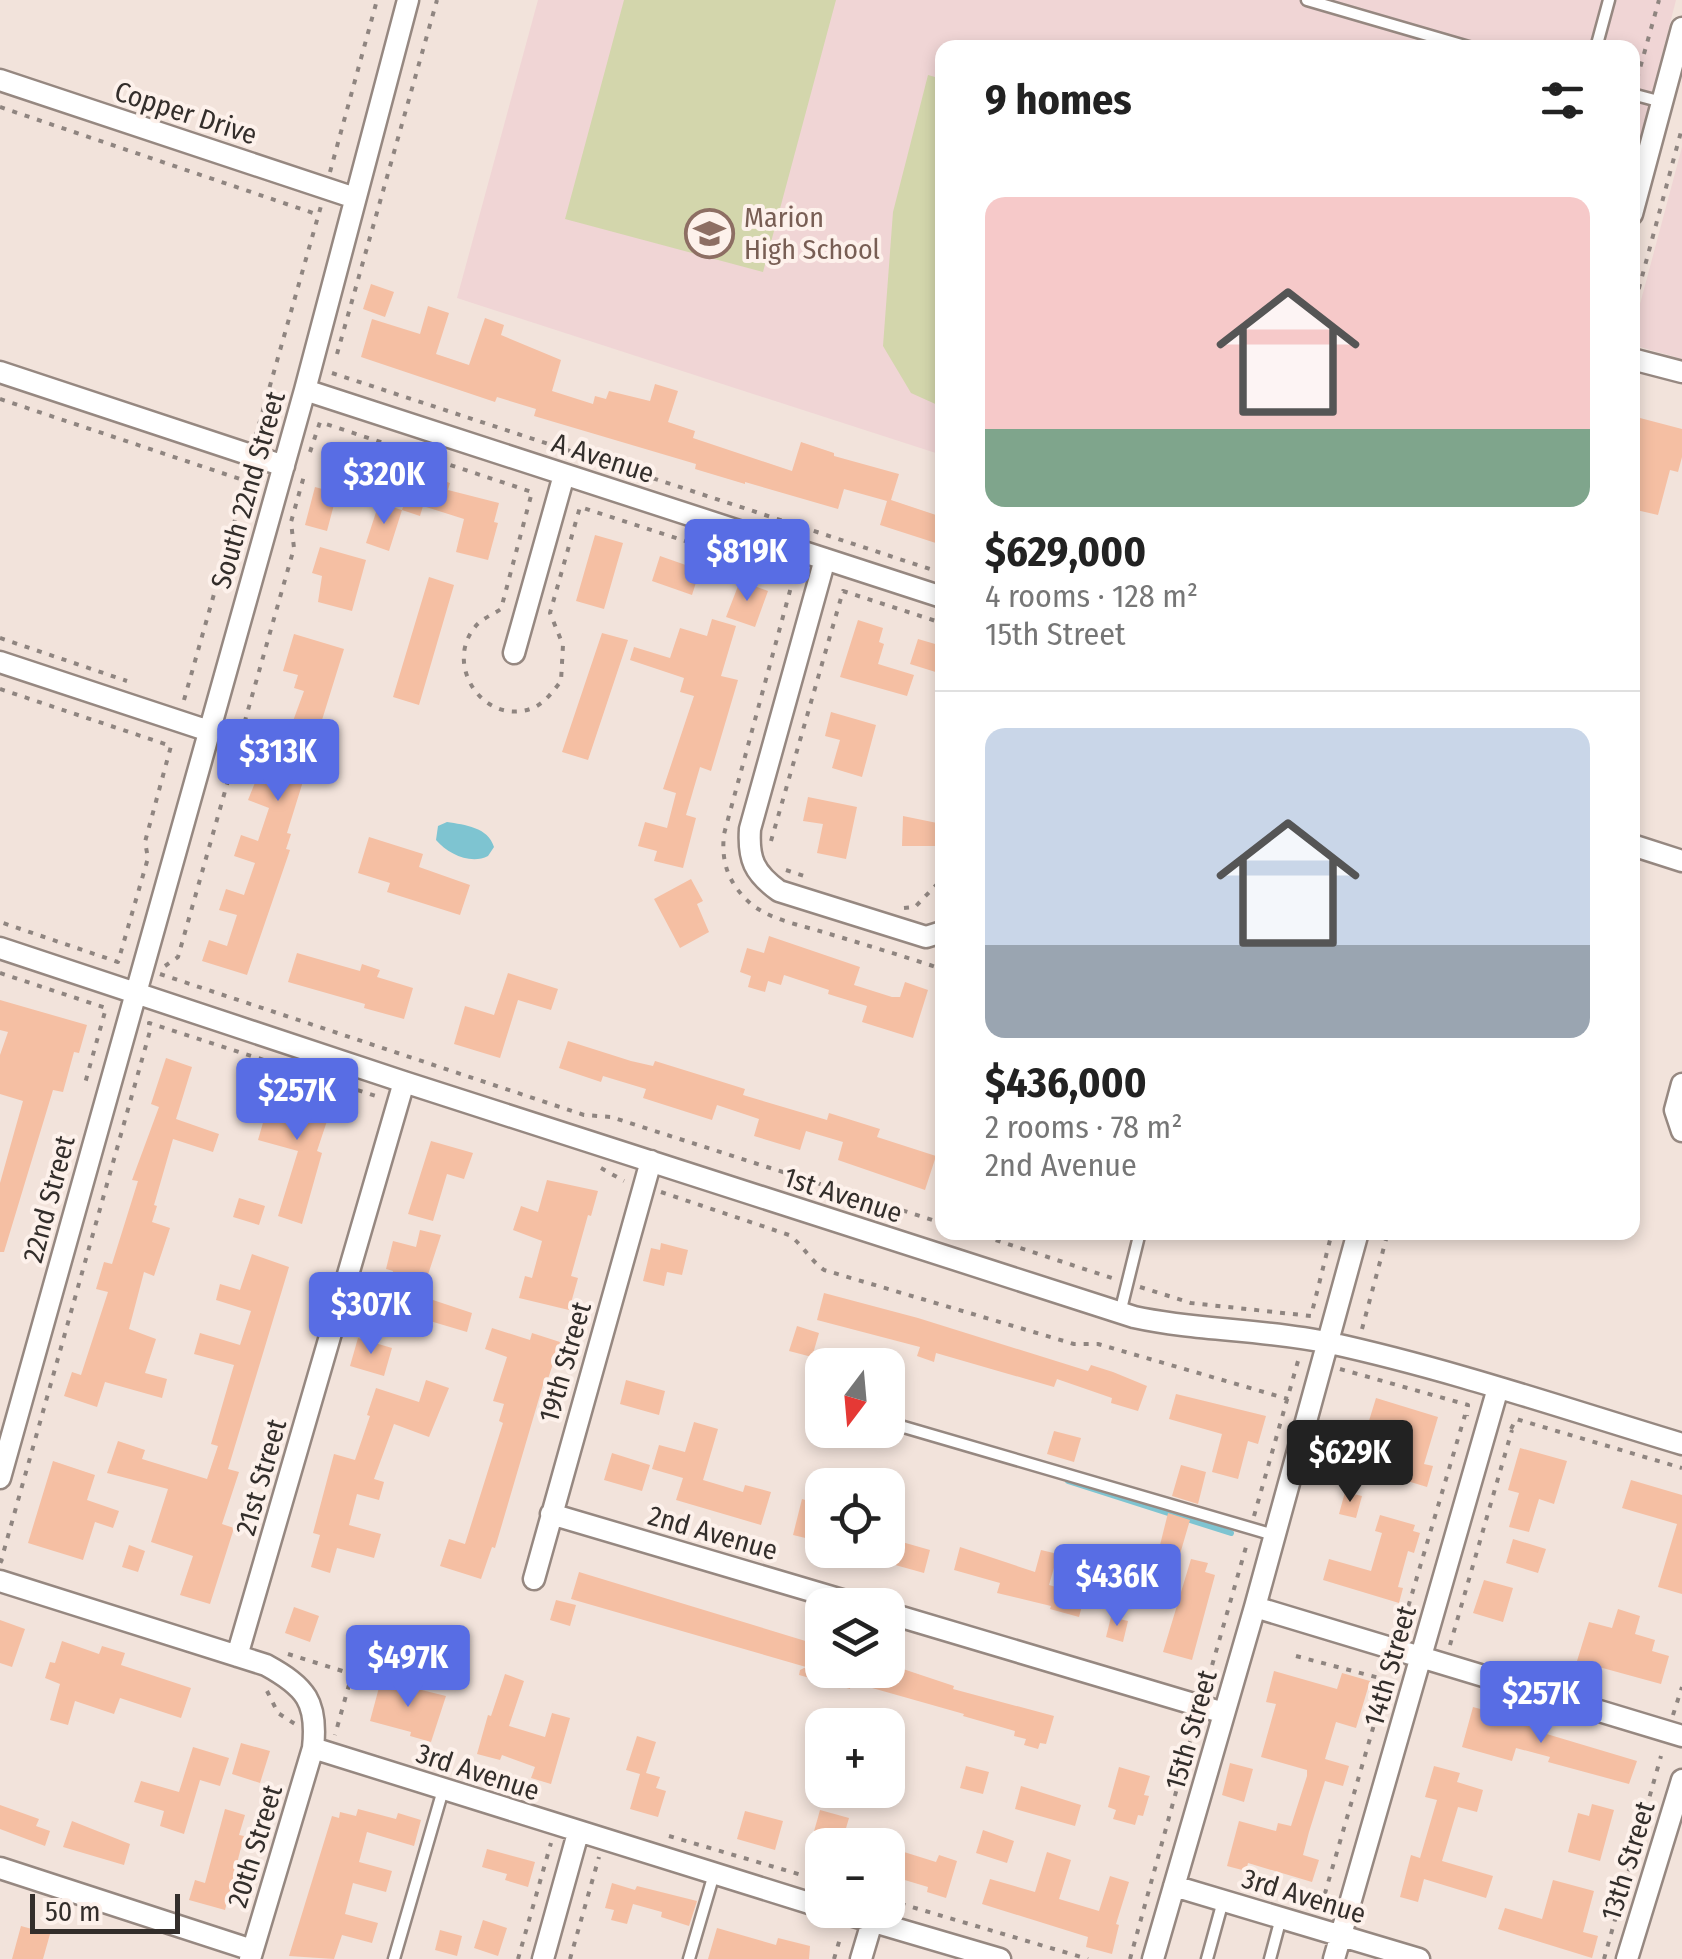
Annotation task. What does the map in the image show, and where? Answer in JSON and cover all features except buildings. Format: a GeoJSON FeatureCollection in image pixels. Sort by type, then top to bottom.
{"type":"FeatureCollection","features":[{"type":"Feature","properties":{"kind":"street","name":"South 22nd Street"},"geometry":{"type":"LineString","coordinates":[[134,993],[305,390],[408,0]]}},
{"type":"Feature","properties":{"kind":"street"},"geometry":{"type":"LineString","coordinates":[[1640,184],[1682,28]]}},
{"type":"Feature","properties":{"kind":"street","name":"Copper Drive"},"geometry":{"type":"LineString","coordinates":[[0,80],[355,198]]}},
{"type":"Feature","properties":{"kind":"street"},"geometry":{"type":"LineString","coordinates":[[1640,362],[1682,372]]}},
{"type":"Feature","properties":{"kind":"street"},"geometry":{"type":"LineString","coordinates":[[0,372],[284,466]]}},
{"type":"Feature","properties":{"kind":"street","name":"A Avenue"},"geometry":{"type":"LineString","coordinates":[[305,390],[935,594]]}},
{"type":"Feature","properties":{"kind":"street"},"geometry":{"type":"LineString","coordinates":[[514,652],[564,475]]}},
{"type":"Feature","properties":{"kind":"street"},"geometry":{"type":"LineString","coordinates":[[825,559],[750,829],[748,855],[759,876],[779,890],[926,937],[935,934]]}},
{"type":"Feature","properties":{"kind":"street"},"geometry":{"type":"LineString","coordinates":[[0,662],[209,731]]}},
{"type":"Feature","properties":{"kind":"street"},"geometry":{"type":"LineString","coordinates":[[1640,849],[1682,862]]}},
{"type":"Feature","properties":{"kind":"street","name":"1st Avenue"},"geometry":{"type":"LineString","coordinates":[[0,948],[1120,1313],[1183,1328],[1232,1329],[1328,1343],[1498,1388],[1682,1444]]}},
{"type":"Feature","properties":{"kind":"street","name":"22nd Street"},"geometry":{"type":"LineString","coordinates":[[0,1478],[134,993]]}},
{"type":"Feature","properties":{"kind":"street","name":"21st Street"},"geometry":{"type":"LineString","coordinates":[[237,1656],[404,1082]]}},
{"type":"Feature","properties":{"kind":"street"},"geometry":{"type":"LineString","coordinates":[[1682,1084],[1675,1110],[1682,1131]]}},
{"type":"Feature","properties":{"kind":"street","name":"19th Street"},"geometry":{"type":"LineString","coordinates":[[534,1579],[651,1161]]}},
{"type":"Feature","properties":{"kind":"street","name":"15th Street"},"geometry":{"type":"LineString","coordinates":[[1152,1959],[1255,1607],[1356,1240]]}},
{"type":"Feature","properties":{"kind":"street","name":"14th Street"},"geometry":{"type":"LineString","coordinates":[[1334,1959],[1498,1388]]}},
{"type":"Feature","properties":{"kind":"street","name":"2nd Avenue"},"geometry":{"type":"LineString","coordinates":[[551,1514],[805,1589]]}},
{"type":"Feature","properties":{"kind":"street"},"geometry":{"type":"LineString","coordinates":[[0,1581],[266,1665],[292,1680],[309,1700],[316,1723],[313,1748]]}},
{"type":"Feature","properties":{"kind":"street"},"geometry":{"type":"LineString","coordinates":[[1255,1607],[1682,1736]]}},
{"type":"Feature","properties":{"kind":"street"},"geometry":{"type":"LineString","coordinates":[[905,1619],[1224,1713]]}},
{"type":"Feature","properties":{"kind":"street","name":"3rd Avenue"},"geometry":{"type":"LineString","coordinates":[[313,1748],[805,1902]]}},
{"type":"Feature","properties":{"kind":"street","name":"20th Street"},"geometry":{"type":"LineString","coordinates":[[251,1954],[313,1748]]}},
{"type":"Feature","properties":{"kind":"street","name":"13th Street"},"geometry":{"type":"LineString","coordinates":[[1627,1959],[1682,1780]]}},
{"type":"Feature","properties":{"kind":"street"},"geometry":{"type":"LineString","coordinates":[[543,1959],[578,1833]]}},
{"type":"Feature","properties":{"kind":"street"},"geometry":{"type":"LineString","coordinates":[[0,1868],[251,1954]]}},
{"type":"Feature","properties":{"kind":"street","name":"3rd Avenue"},"geometry":{"type":"LineString","coordinates":[[1174,1886],[1419,1959]]}},
{"type":"Feature","properties":{"kind":"street"},"geometry":{"type":"LineString","coordinates":[[861,1959],[870,1928]]}},
{"type":"Feature","properties":{"kind":"street"},"geometry":{"type":"LineString","coordinates":[[893,1928],[1000,1959]]}},
{"type":"Feature","properties":{"kind":"lane"},"geometry":{"type":"LineString","coordinates":[[1307,0],[1444,40]]}},
{"type":"Feature","properties":{"kind":"lane"},"geometry":{"type":"LineString","coordinates":[[1598,40],[1609,0]]}},
{"type":"Feature","properties":{"kind":"lane"},"geometry":{"type":"LineString","coordinates":[[1640,96],[1662,102]]}},
{"type":"Feature","properties":{"kind":"lane"},"geometry":{"type":"LineString","coordinates":[[1120,1313],[1138,1240]]}},
{"type":"Feature","properties":{"kind":"lane"},"geometry":{"type":"LineString","coordinates":[[905,1427],[1275,1535]]}},
{"type":"Feature","properties":{"kind":"lane"},"geometry":{"type":"LineString","coordinates":[[394,1959],[443,1790]]}},
{"type":"Feature","properties":{"kind":"lane"},"geometry":{"type":"LineString","coordinates":[[689,1959],[714,1874]]}},
{"type":"Feature","properties":{"kind":"lane"},"geometry":{"type":"LineString","coordinates":[[1207,1959],[1223,1900]]}},
{"type":"Feature","properties":{"kind":"lane"},"geometry":{"type":"LineString","coordinates":[[1270,1959],[1281,1918]]}},
{"type":"Feature","properties":{"kind":"path"},"geometry":{"type":"LineString","coordinates":[[329,176],[377,0]]}},
{"type":"Feature","properties":{"kind":"path"},"geometry":{"type":"LineString","coordinates":[[437,0],[331,375],[935,571]]}},
{"type":"Feature","properties":{"kind":"path"},"geometry":{"type":"LineString","coordinates":[[1640,72],[1660,0]]}},
{"type":"Feature","properties":{"kind":"path"},"geometry":{"type":"LineString","coordinates":[[0,107],[319,214]]}},
{"type":"Feature","properties":{"kind":"path"},"geometry":{"type":"LineString","coordinates":[[1640,284],[1682,128]]}},
{"type":"Feature","properties":{"kind":"path"},"geometry":{"type":"LineString","coordinates":[[238,429],[256,435],[321,206]]}},
{"type":"Feature","properties":{"kind":"path"},"geometry":{"type":"LineString","coordinates":[[0,399],[246,481]]}},
{"type":"Feature","properties":{"kind":"path"},"geometry":{"type":"LineString","coordinates":[[310,454],[320,422],[532,492],[501,609],[478,623],[467,638],[463,656],[474,693],[495,708],[514,712],[535,708],[561,680],[564,645],[550,613],[580,507],[794,576],[724,834],[722,855],[726,870],[754,906],[785,920],[935,966]]}},
{"type":"Feature","properties":{"kind":"path"},"geometry":{"type":"LineString","coordinates":[[305,471],[291,522],[294,548],[178,957],[168,961],[159,974],[584,1115],[611,1117],[935,1221]]}},
{"type":"Feature","properties":{"kind":"path"},"geometry":{"type":"LineString","coordinates":[[184,700],[248,474]]}},
{"type":"Feature","properties":{"kind":"path"},"geometry":{"type":"LineString","coordinates":[[770,845],[843,592],[935,621]]}},
{"type":"Feature","properties":{"kind":"path"},"geometry":{"type":"LineString","coordinates":[[0,638],[129,681]]}},
{"type":"Feature","properties":{"kind":"path"},"geometry":{"type":"LineString","coordinates":[[0,689],[171,746],[145,842],[148,858],[118,962],[0,922]]}},
{"type":"Feature","properties":{"kind":"path"},"geometry":{"type":"LineString","coordinates":[[784,869],[818,880]]}},
{"type":"Feature","properties":{"kind":"path"},"geometry":{"type":"LineString","coordinates":[[902,908],[915,907],[935,885]]}},
{"type":"Feature","properties":{"kind":"path"},"geometry":{"type":"LineString","coordinates":[[0,973],[106,1008],[84,1086]]}},
{"type":"Feature","properties":{"kind":"path"},"geometry":{"type":"LineString","coordinates":[[18,1566],[0,1561],[150,1031],[149,1022],[398,1104]]}},
{"type":"Feature","properties":{"kind":"path"},"geometry":{"type":"LineString","coordinates":[[597,1166],[620,1180],[790,1236],[824,1270],[1074,1344],[1098,1344],[1288,1400]]}},
{"type":"Feature","properties":{"kind":"path"},"geometry":{"type":"LineString","coordinates":[[996,1240],[1191,1303],[1311,1316],[1330,1240]]}},
{"type":"Feature","properties":{"kind":"path"},"geometry":{"type":"LineString","coordinates":[[1351,1326],[1361,1332],[1386,1240]]}},
{"type":"Feature","properties":{"kind":"path"},"geometry":{"type":"LineString","coordinates":[[1130,1959],[1298,1362]]}},
{"type":"Feature","properties":{"kind":"path"},"geometry":{"type":"LineString","coordinates":[[1340,1369],[1468,1405],[1400,1636]]}},
{"type":"Feature","properties":{"kind":"path"},"geometry":{"type":"LineString","coordinates":[[1465,1415],[1476,1419]]}},
{"type":"Feature","properties":{"kind":"path"},"geometry":{"type":"LineString","coordinates":[[1448,1649],[1516,1420],[1682,1468]]}},
{"type":"Feature","properties":{"kind":"path"},"geometry":{"type":"LineString","coordinates":[[1501,1427],[1512,1430]]}},
{"type":"Feature","properties":{"kind":"path"},"geometry":{"type":"LineString","coordinates":[[279,1650],[352,1674],[335,1736]]}},
{"type":"Feature","properties":{"kind":"path"},"geometry":{"type":"LineString","coordinates":[[1296,1656],[1387,1680],[1320,1913]]}},
{"type":"Feature","properties":{"kind":"path"},"geometry":{"type":"LineString","coordinates":[[262,1687],[270,1694],[278,1713],[300,1725]]}},
{"type":"Feature","properties":{"kind":"path"},"geometry":{"type":"LineString","coordinates":[[1674,1715],[1682,1687]]}},
{"type":"Feature","properties":{"kind":"path"},"geometry":{"type":"LineString","coordinates":[[1604,1959],[1661,1756]]}},
{"type":"Feature","properties":{"kind":"path"},"geometry":{"type":"LineString","coordinates":[[662,1834],[805,1876]]}},
{"type":"Feature","properties":{"kind":"path"},"geometry":{"type":"LineString","coordinates":[[518,1959],[550,1842]]}},
{"type":"Feature","properties":{"kind":"path"},"geometry":{"type":"LineString","coordinates":[[570,1959],[599,1857]]}},
{"type":"Feature","properties":{"kind":"path"},"geometry":{"type":"LineString","coordinates":[[905,1905],[1088,1959]]}},
{"type":"Feature","properties":{"kind":"path"},"geometry":{"type":"LineString","coordinates":[[834,1959],[838,1928]]}},
{"type":"Feature","properties":{"kind":"shaded area","name":"Marion High School"},"geometry":{"type":"Polygon","coordinates":[[[538,0],[1676,0],[1640,140],[1640,40],[935,40],[935,453],[457,298],[538,0]]]}},
{"type":"Feature","properties":{"kind":"shaded area"},"geometry":{"type":"Polygon","coordinates":[[[1682,147],[1682,359],[1640,347],[1640,304],[1682,147]]]}},
{"type":"Feature","properties":{"kind":"green space"},"geometry":{"type":"Polygon","coordinates":[[[624,0],[836,0],[763,272],[565,219],[624,0]]]}},
{"type":"Feature","properties":{"kind":"green space"},"geometry":{"type":"Polygon","coordinates":[[[928,75],[935,77],[935,404],[911,393],[883,346],[893,212],[928,75]]]}},
{"type":"Feature","properties":{"kind":"water"},"geometry":{"type":"Polygon","coordinates":[[[447,822],[487,835],[494,847],[488,856],[467,859],[441,845],[436,840],[438,826],[447,822]]]}},
{"type":"Feature","properties":{"kind":"waterway"},"geometry":{"type":"LineString","coordinates":[[1068,1481],[1231,1533]]}},
{"type":"Feature","properties":{"kind":"place","name":"Marion High School"},"geometry":{"type":"Point","coordinates":[709,233]}}]}
